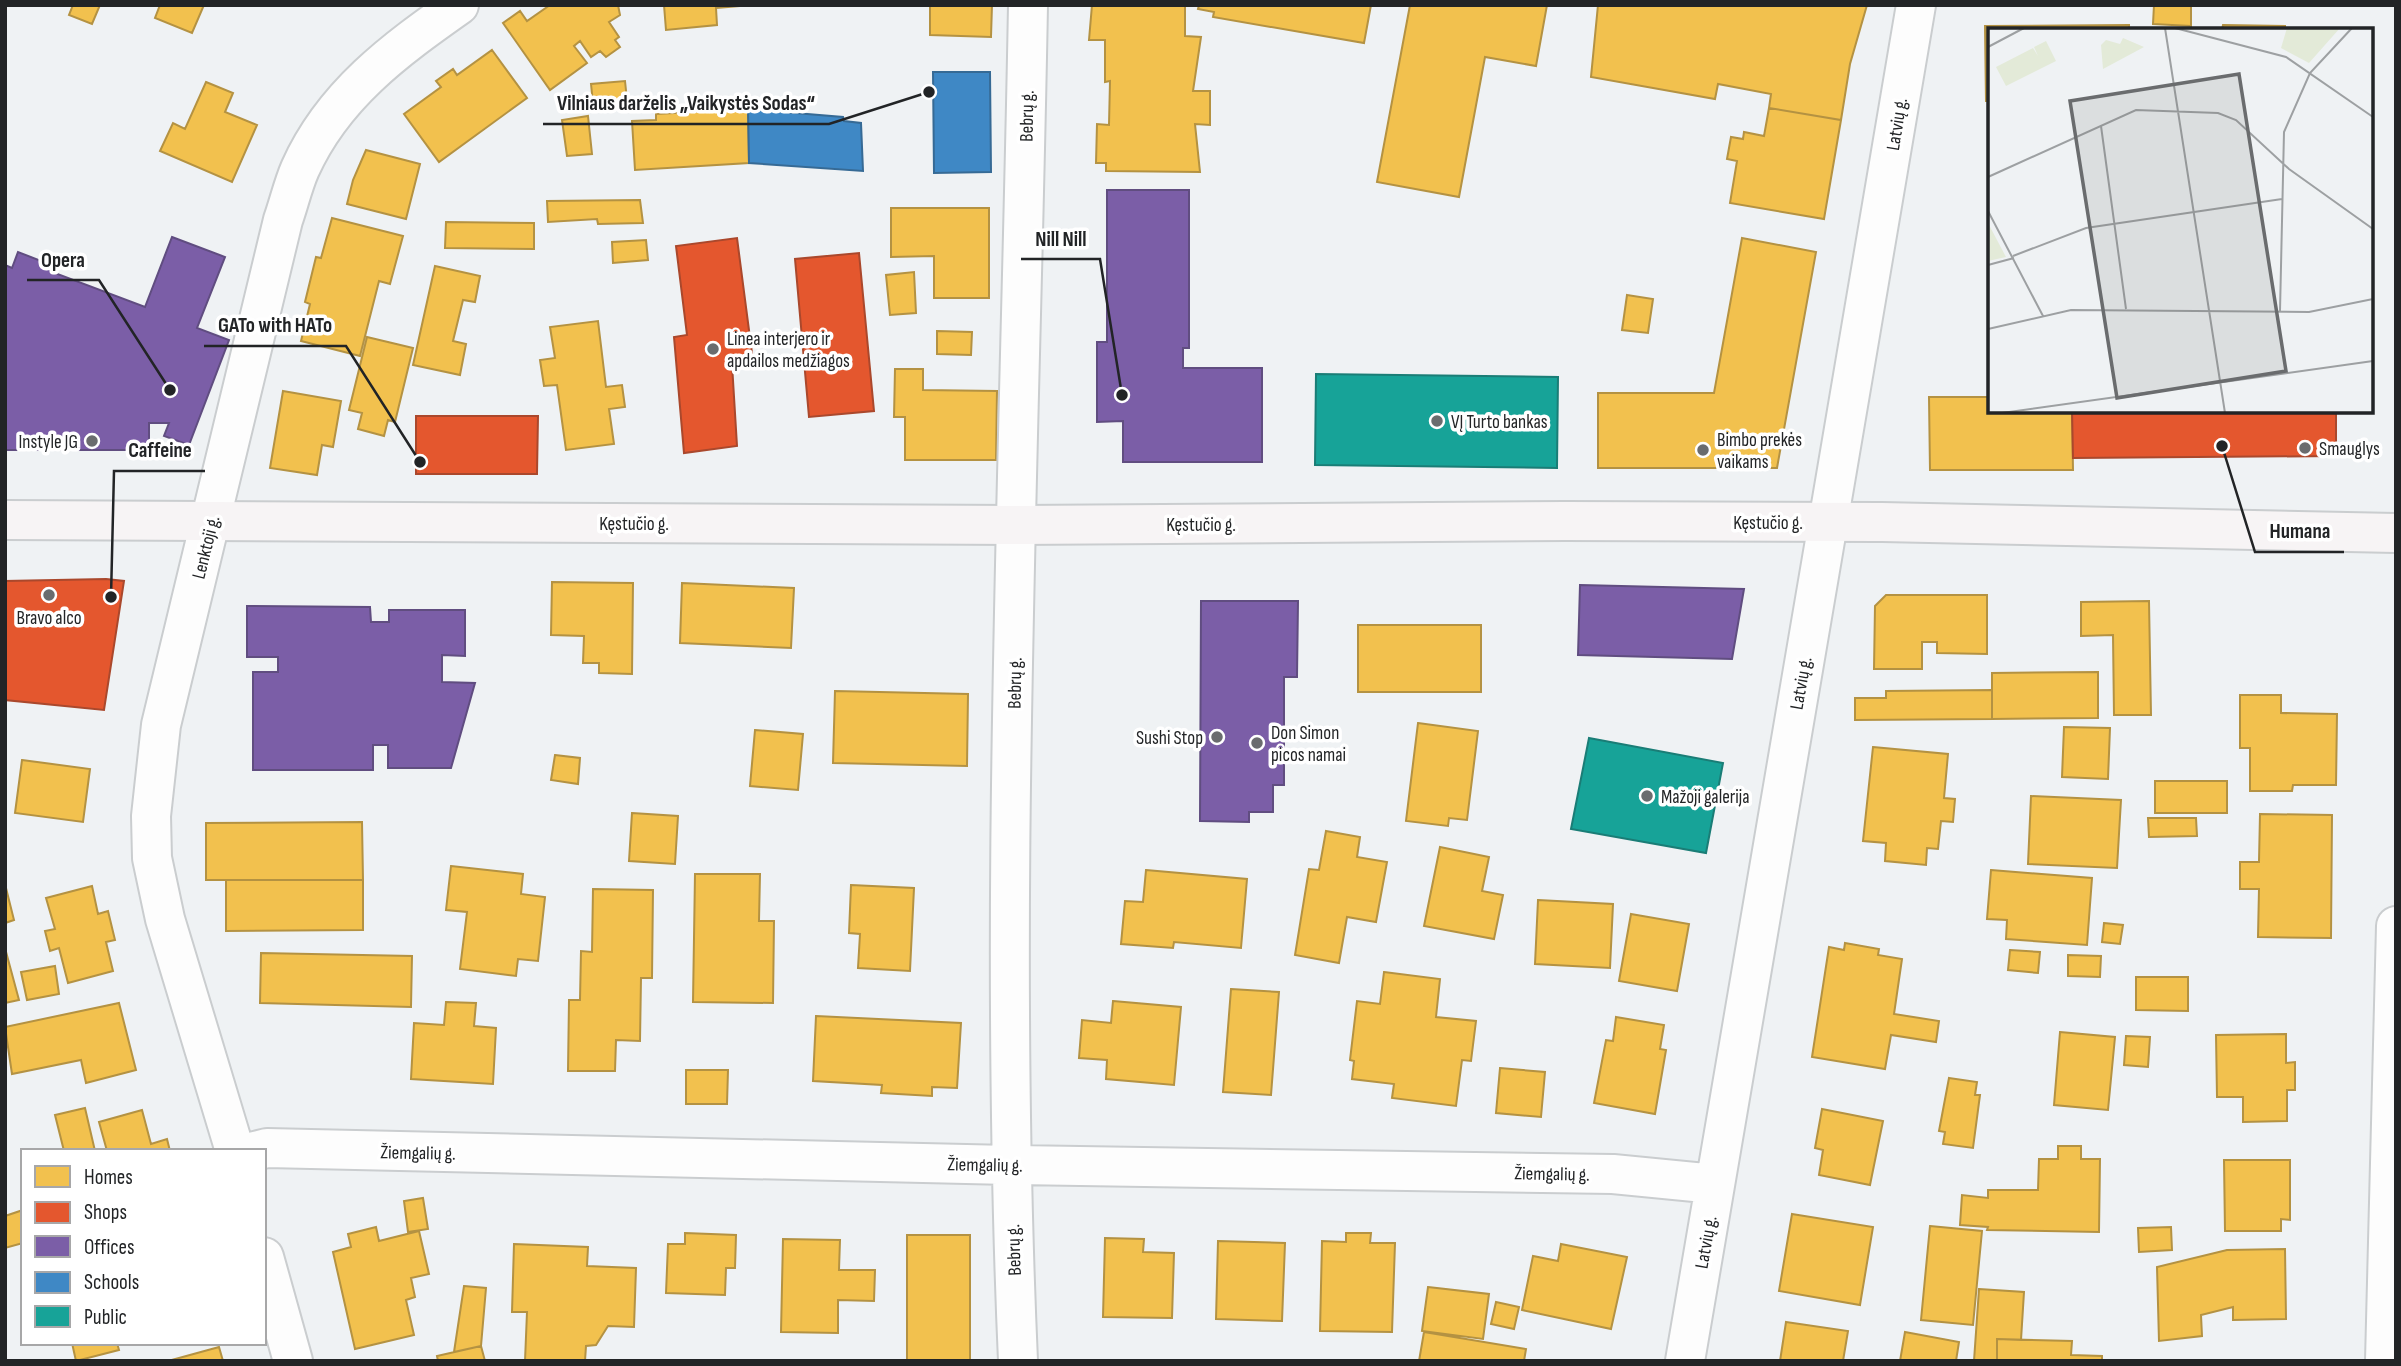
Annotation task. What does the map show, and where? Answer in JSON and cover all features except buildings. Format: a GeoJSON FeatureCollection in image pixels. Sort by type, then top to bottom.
{"type":"FeatureCollection","features":[{"type":"Feature","properties":{"kind":"main road","name":"Kęstučio g."},"geometry":{"type":"LineString","coordinates":[[5,520],[1018,525],[1565,521],[2396,533]]}},
{"type":"Feature","properties":{"kind":"street","name":"Lenktoji g."},"geometry":{"type":"LineString","coordinates":[[234,1149],[165,919],[152,858],[151,816],[161,725],[280,232],[300,169],[326,123],[357,84],[396,50],[459,5]]}},
{"type":"Feature","properties":{"kind":"street","name":"Bebrų g."},"geometry":{"type":"LineString","coordinates":[[1018,1361],[1009,1165],[1012,783],[1028,5]]}},
{"type":"Feature","properties":{"kind":"street","name":"Latvių g."},"geometry":{"type":"LineString","coordinates":[[1685,1361],[1916,5]]}},
{"type":"Feature","properties":{"kind":"street"},"geometry":{"type":"LineString","coordinates":[[2385,1361],[2396,926]]}},
{"type":"Feature","properties":{"kind":"street","name":"Žiemgalių g."},"geometry":{"type":"LineString","coordinates":[[263,1149],[1009,1165],[1613,1174],[1715,1184]]}},
{"type":"Feature","properties":{"kind":"street"},"geometry":{"type":"LineString","coordinates":[[266,1264],[293,1361]]}},
{"type":"Feature","properties":{"kind":"place","name":"Vilniaus darželis „Vaikystės Sodas“"},"geometry":{"type":"Point","coordinates":[929,92]}},
{"type":"Feature","properties":{"kind":"place","name":"Linea interjero ir apdailos medžiagos"},"geometry":{"type":"Point","coordinates":[713,349]}},
{"type":"Feature","properties":{"kind":"place","name":"Opera"},"geometry":{"type":"Point","coordinates":[170,390]}},
{"type":"Feature","properties":{"kind":"place","name":"Nill Nill"},"geometry":{"type":"Point","coordinates":[1122,395]}},
{"type":"Feature","properties":{"kind":"place","name":"VĮ Turto bankas"},"geometry":{"type":"Point","coordinates":[1437,421]}},
{"type":"Feature","properties":{"kind":"place","name":"Instyle JG"},"geometry":{"type":"Point","coordinates":[92,441]}},
{"type":"Feature","properties":{"kind":"place","name":"Humana"},"geometry":{"type":"Point","coordinates":[2222,446]}},
{"type":"Feature","properties":{"kind":"place","name":"Smauglys"},"geometry":{"type":"Point","coordinates":[2305,448]}},
{"type":"Feature","properties":{"kind":"place","name":"Bimbo prekės vaikams"},"geometry":{"type":"Point","coordinates":[1703,450]}},
{"type":"Feature","properties":{"kind":"place","name":"GATo with HATo"},"geometry":{"type":"Point","coordinates":[420,462]}},
{"type":"Feature","properties":{"kind":"place","name":"Bravo alco"},"geometry":{"type":"Point","coordinates":[49,595]}},
{"type":"Feature","properties":{"kind":"place","name":"Caffeine"},"geometry":{"type":"Point","coordinates":[111,597]}},
{"type":"Feature","properties":{"kind":"place","name":"Sushi Stop"},"geometry":{"type":"Point","coordinates":[1217,737]}},
{"type":"Feature","properties":{"kind":"place","name":"Don Simon picos namai"},"geometry":{"type":"Point","coordinates":[1257,743]}},
{"type":"Feature","properties":{"kind":"place","name":"Mažoji galerija"},"geometry":{"type":"Point","coordinates":[1647,796]}}]}
